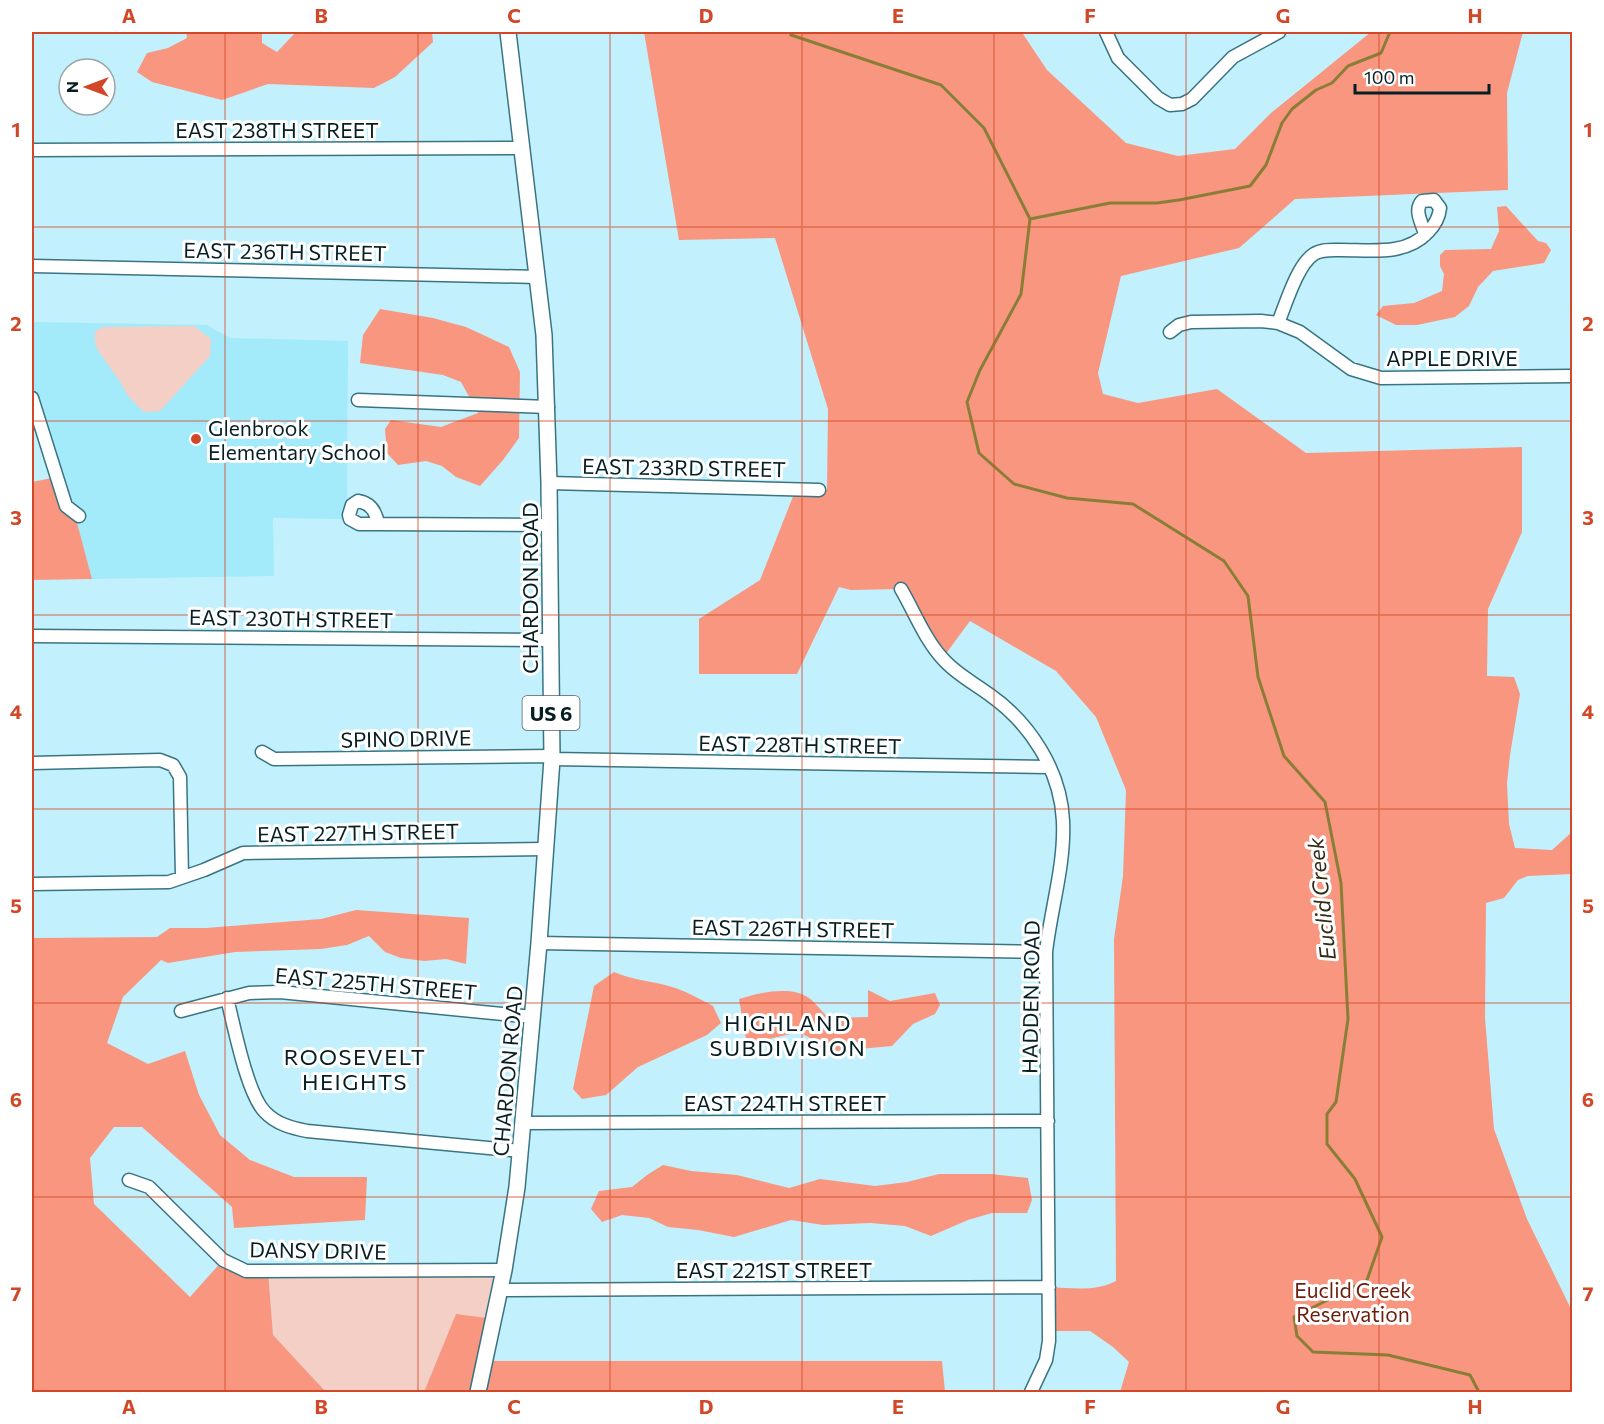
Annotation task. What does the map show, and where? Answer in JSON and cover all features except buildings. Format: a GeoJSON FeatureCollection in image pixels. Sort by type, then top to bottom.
{"type":"FeatureCollection","features":[{"type":"Feature","properties":{"kind":"main road","name":"CHARDON ROAD"},"geometry":{"type":"LineString","coordinates":[[478,1392],[504,1270],[521,1151],[552,758],[548,407],[544,335],[508,32]]}},
{"type":"Feature","properties":{"kind":"street"},"geometry":{"type":"LineString","coordinates":[[1106,32],[1118,58],[1158,98],[1170,105],[1182,104],[1192,99],[1233,57],[1279,32]]}},
{"type":"Feature","properties":{"kind":"street","name":"EAST 238TH STREET"},"geometry":{"type":"LineString","coordinates":[[32,150],[523,148]]}},
{"type":"Feature","properties":{"kind":"street"},"geometry":{"type":"LineString","coordinates":[[1278,323],[1301,268],[1316,253],[1327,250],[1395,250],[1408,247],[1425,236]]}},
{"type":"Feature","properties":{"kind":"street","name":"EAST 236TH STREET"},"geometry":{"type":"LineString","coordinates":[[32,266],[538,277]]}},
{"type":"Feature","properties":{"kind":"street","name":"APPLE DRIVE"},"geometry":{"type":"LineString","coordinates":[[1170,332],[1179,325],[1191,322],[1261,321],[1278,323],[1300,332],[1351,369],[1373,376],[1406,378],[1572,376]]}},
{"type":"Feature","properties":{"kind":"street"},"geometry":{"type":"LineString","coordinates":[[32,398],[66,506],[79,516]]}},
{"type":"Feature","properties":{"kind":"street"},"geometry":{"type":"LineString","coordinates":[[358,400],[548,407]]}},
{"type":"Feature","properties":{"kind":"street","name":"EAST 233RD STREET"},"geometry":{"type":"LineString","coordinates":[[549,483],[819,490]]}},
{"type":"Feature","properties":{"kind":"street"},"geometry":{"type":"LineString","coordinates":[[378,524],[549,525]]}},
{"type":"Feature","properties":{"kind":"street","name":"HADDEN ROAD"},"geometry":{"type":"LineString","coordinates":[[901,588],[942,659],[1016,715],[1037,742],[1059,794],[1063,819],[1063,854],[1046,952],[1048,1351],[1041,1374],[1031,1392]]}},
{"type":"Feature","properties":{"kind":"street","name":"EAST 230TH STREET"},"geometry":{"type":"LineString","coordinates":[[32,636],[550,640]]}},
{"type":"Feature","properties":{"kind":"street","name":"SPINO DRIVE"},"geometry":{"type":"LineString","coordinates":[[262,752],[274,759],[552,758]]}},
{"type":"Feature","properties":{"kind":"street","name":"EAST 228TH STREET"},"geometry":{"type":"LineString","coordinates":[[552,758],[1049,767]]}},
{"type":"Feature","properties":{"kind":"street"},"geometry":{"type":"LineString","coordinates":[[32,763],[160,760],[173,765],[180,777],[182,877]]}},
{"type":"Feature","properties":{"kind":"street","name":"EAST 227TH STREET"},"geometry":{"type":"LineString","coordinates":[[32,884],[170,882],[243,853],[546,849]]}},
{"type":"Feature","properties":{"kind":"street","name":"EAST 226TH STREET"},"geometry":{"type":"LineString","coordinates":[[539,943],[1046,952]]}},
{"type":"Feature","properties":{"kind":"street","name":"EAST 225TH STREET"},"geometry":{"type":"LineString","coordinates":[[181,1011],[249,993],[280,992],[533,1017]]}},
{"type":"Feature","properties":{"kind":"street"},"geometry":{"type":"LineString","coordinates":[[227,998],[251,1090],[265,1113],[278,1122],[307,1131],[521,1151]]}},
{"type":"Feature","properties":{"kind":"street","name":"EAST 224TH STREET"},"geometry":{"type":"LineString","coordinates":[[523,1123],[1048,1121]]}},
{"type":"Feature","properties":{"kind":"street","name":"DANSY DRIVE"},"geometry":{"type":"LineString","coordinates":[[129,1180],[149,1187],[223,1260],[246,1271],[504,1270]]}},
{"type":"Feature","properties":{"kind":"street","name":"EAST 221ST STREET"},"geometry":{"type":"LineString","coordinates":[[499,1290],[1049,1287]]}},
{"type":"Feature","properties":{"kind":"shaded area","name":"Glenbrook Elementary School"},"geometry":{"type":"Polygon","coordinates":[[[32,322],[207,325],[230,338],[348,341],[347,519],[273,518],[274,576],[92,579],[76,519],[66,506],[32,398],[32,322]]]}},
{"type":"Feature","properties":{"kind":"shaded area"},"geometry":{"type":"Polygon","coordinates":[[[194,326],[211,339],[210,356],[160,411],[144,412],[128,396],[95,344],[95,332],[102,327],[194,326]]]}},
{"type":"Feature","properties":{"kind":"shaded area"},"geometry":{"type":"Polygon","coordinates":[[[504,1270],[494,1319],[456,1315],[424,1392],[326,1392],[273,1335],[268,1271],[504,1270]]]}},
{"type":"Feature","properties":{"kind":"green space"},"geometry":{"type":"Polygon","coordinates":[[[186,32],[262,32],[262,43],[277,52],[296,32],[432,32],[433,42],[395,77],[374,88],[268,84],[222,100],[152,82],[137,72],[147,53],[168,48],[187,38],[186,32]]]}},
{"type":"Feature","properties":{"kind":"green space","name":"Euclid Creek Reservation"},"geometry":{"type":"Polygon","coordinates":[[[644,32],[1024,32],[1023,34],[1047,70],[1126,143],[1178,156],[1235,149],[1271,113],[1371,32],[1523,32],[1507,93],[1508,190],[1295,199],[1239,248],[1121,276],[1098,373],[1103,394],[1138,403],[1217,389],[1306,453],[1522,447],[1522,532],[1488,609],[1487,676],[1514,677],[1520,694],[1507,783],[1509,824],[1515,848],[1552,850],[1572,832],[1572,874],[1528,876],[1518,880],[1504,898],[1486,903],[1485,1018],[1494,1129],[1527,1219],[1572,1311],[1572,1392],[1120,1392],[1129,1362],[1113,1347],[1090,1331],[1049,1331],[1049,1287],[1092,1288],[1116,1281],[1114,939],[1123,876],[1126,790],[1096,717],[1056,671],[970,621],[942,659],[901,589],[851,590],[839,587],[797,674],[699,674],[699,619],[760,580],[796,489],[827,490],[828,409],[775,238],[679,240],[644,32]]]}},
{"type":"Feature","properties":{"kind":"green space"},"geometry":{"type":"Polygon","coordinates":[[[1506,206],[1538,241],[1546,243],[1551,250],[1544,263],[1493,271],[1478,287],[1469,306],[1455,317],[1417,325],[1396,325],[1376,315],[1383,306],[1414,303],[1442,291],[1444,274],[1440,266],[1440,255],[1445,250],[1491,249],[1499,231],[1497,207],[1506,206]]]}},
{"type":"Feature","properties":{"kind":"green space"},"geometry":{"type":"Polygon","coordinates":[[[380,309],[433,318],[466,327],[509,347],[520,372],[519,438],[480,486],[456,477],[442,466],[426,461],[398,465],[387,453],[385,429],[391,420],[441,427],[478,413],[461,382],[443,375],[360,363],[363,335],[380,309]]]}},
{"type":"Feature","properties":{"kind":"green space"},"geometry":{"type":"Polygon","coordinates":[[[57,477],[76,519],[92,579],[32,580],[32,482],[57,477]]]}},
{"type":"Feature","properties":{"kind":"green space"},"geometry":{"type":"Polygon","coordinates":[[[356,910],[469,918],[466,964],[446,959],[424,961],[401,958],[385,952],[369,936],[347,945],[321,949],[235,952],[168,963],[161,960],[123,997],[107,1043],[148,1064],[185,1051],[199,1095],[220,1135],[250,1160],[294,1177],[367,1177],[365,1220],[234,1228],[232,1207],[142,1127],[114,1127],[90,1158],[94,1204],[190,1297],[223,1260],[268,1271],[273,1335],[326,1392],[32,1392],[33,938],[157,937],[170,928],[206,928],[321,919],[356,910]]]}},
{"type":"Feature","properties":{"kind":"green space"},"geometry":{"type":"Polygon","coordinates":[[[614,972],[690,994],[713,1006],[721,1023],[707,1035],[638,1067],[606,1095],[582,1099],[573,1089],[594,986],[614,972]]]}},
{"type":"Feature","properties":{"kind":"green space"},"geometry":{"type":"Polygon","coordinates":[[[868,990],[890,1001],[935,993],[940,1005],[935,1014],[913,1024],[892,1046],[826,1052],[812,1039],[799,1032],[769,1039],[760,1047],[747,1045],[739,999],[755,994],[793,992],[809,998],[829,1018],[868,1017],[868,990]]]}},
{"type":"Feature","properties":{"kind":"green space"},"geometry":{"type":"Polygon","coordinates":[[[663,1165],[691,1171],[737,1175],[789,1188],[820,1179],[875,1186],[907,1182],[939,1174],[991,1174],[1028,1178],[1032,1200],[1027,1213],[992,1213],[968,1220],[931,1236],[905,1226],[870,1223],[823,1225],[791,1220],[734,1237],[668,1227],[649,1218],[622,1215],[602,1222],[591,1209],[599,1191],[632,1187],[663,1165]]]}},
{"type":"Feature","properties":{"kind":"green space"},"geometry":{"type":"Polygon","coordinates":[[[456,1314],[494,1319],[485,1361],[942,1361],[945,1392],[424,1392],[456,1314]]]}},
{"type":"Feature","properties":{"kind":"waterway","name":"Euclid Creek"},"geometry":{"type":"LineString","coordinates":[[790,32],[791,35],[941,85],[984,128],[1030,219],[1021,294],[980,370],[967,402],[979,453],[1014,484],[1067,498],[1133,504],[1224,561],[1248,596],[1258,677],[1284,756],[1325,802],[1341,883],[1348,1019],[1336,1102],[1327,1114],[1327,1144],[1355,1179],[1382,1237],[1367,1280],[1294,1317],[1297,1336],[1313,1352],[1388,1355],[1470,1375],[1479,1392]]}},
{"type":"Feature","properties":{"kind":"waterway"},"geometry":{"type":"LineString","coordinates":[[1030,219],[1110,203],[1157,203],[1250,186],[1266,165],[1282,123],[1292,109],[1316,90],[1332,83],[1348,66],[1381,53],[1390,32]]}},
{"type":"Feature","properties":{"kind":"place","name":"Glenbrook Elementary School"},"geometry":{"type":"Point","coordinates":[196,439]}},
{"type":"Feature","properties":{"kind":"district","name":"HIGHLAND SUBDIVISION"},"geometry":{"type":"Point","coordinates":[788,1034]}},
{"type":"Feature","properties":{"kind":"district","name":"ROOSEVELT HEIGHTS"},"geometry":{"type":"Point","coordinates":[355,1068]}}]}
